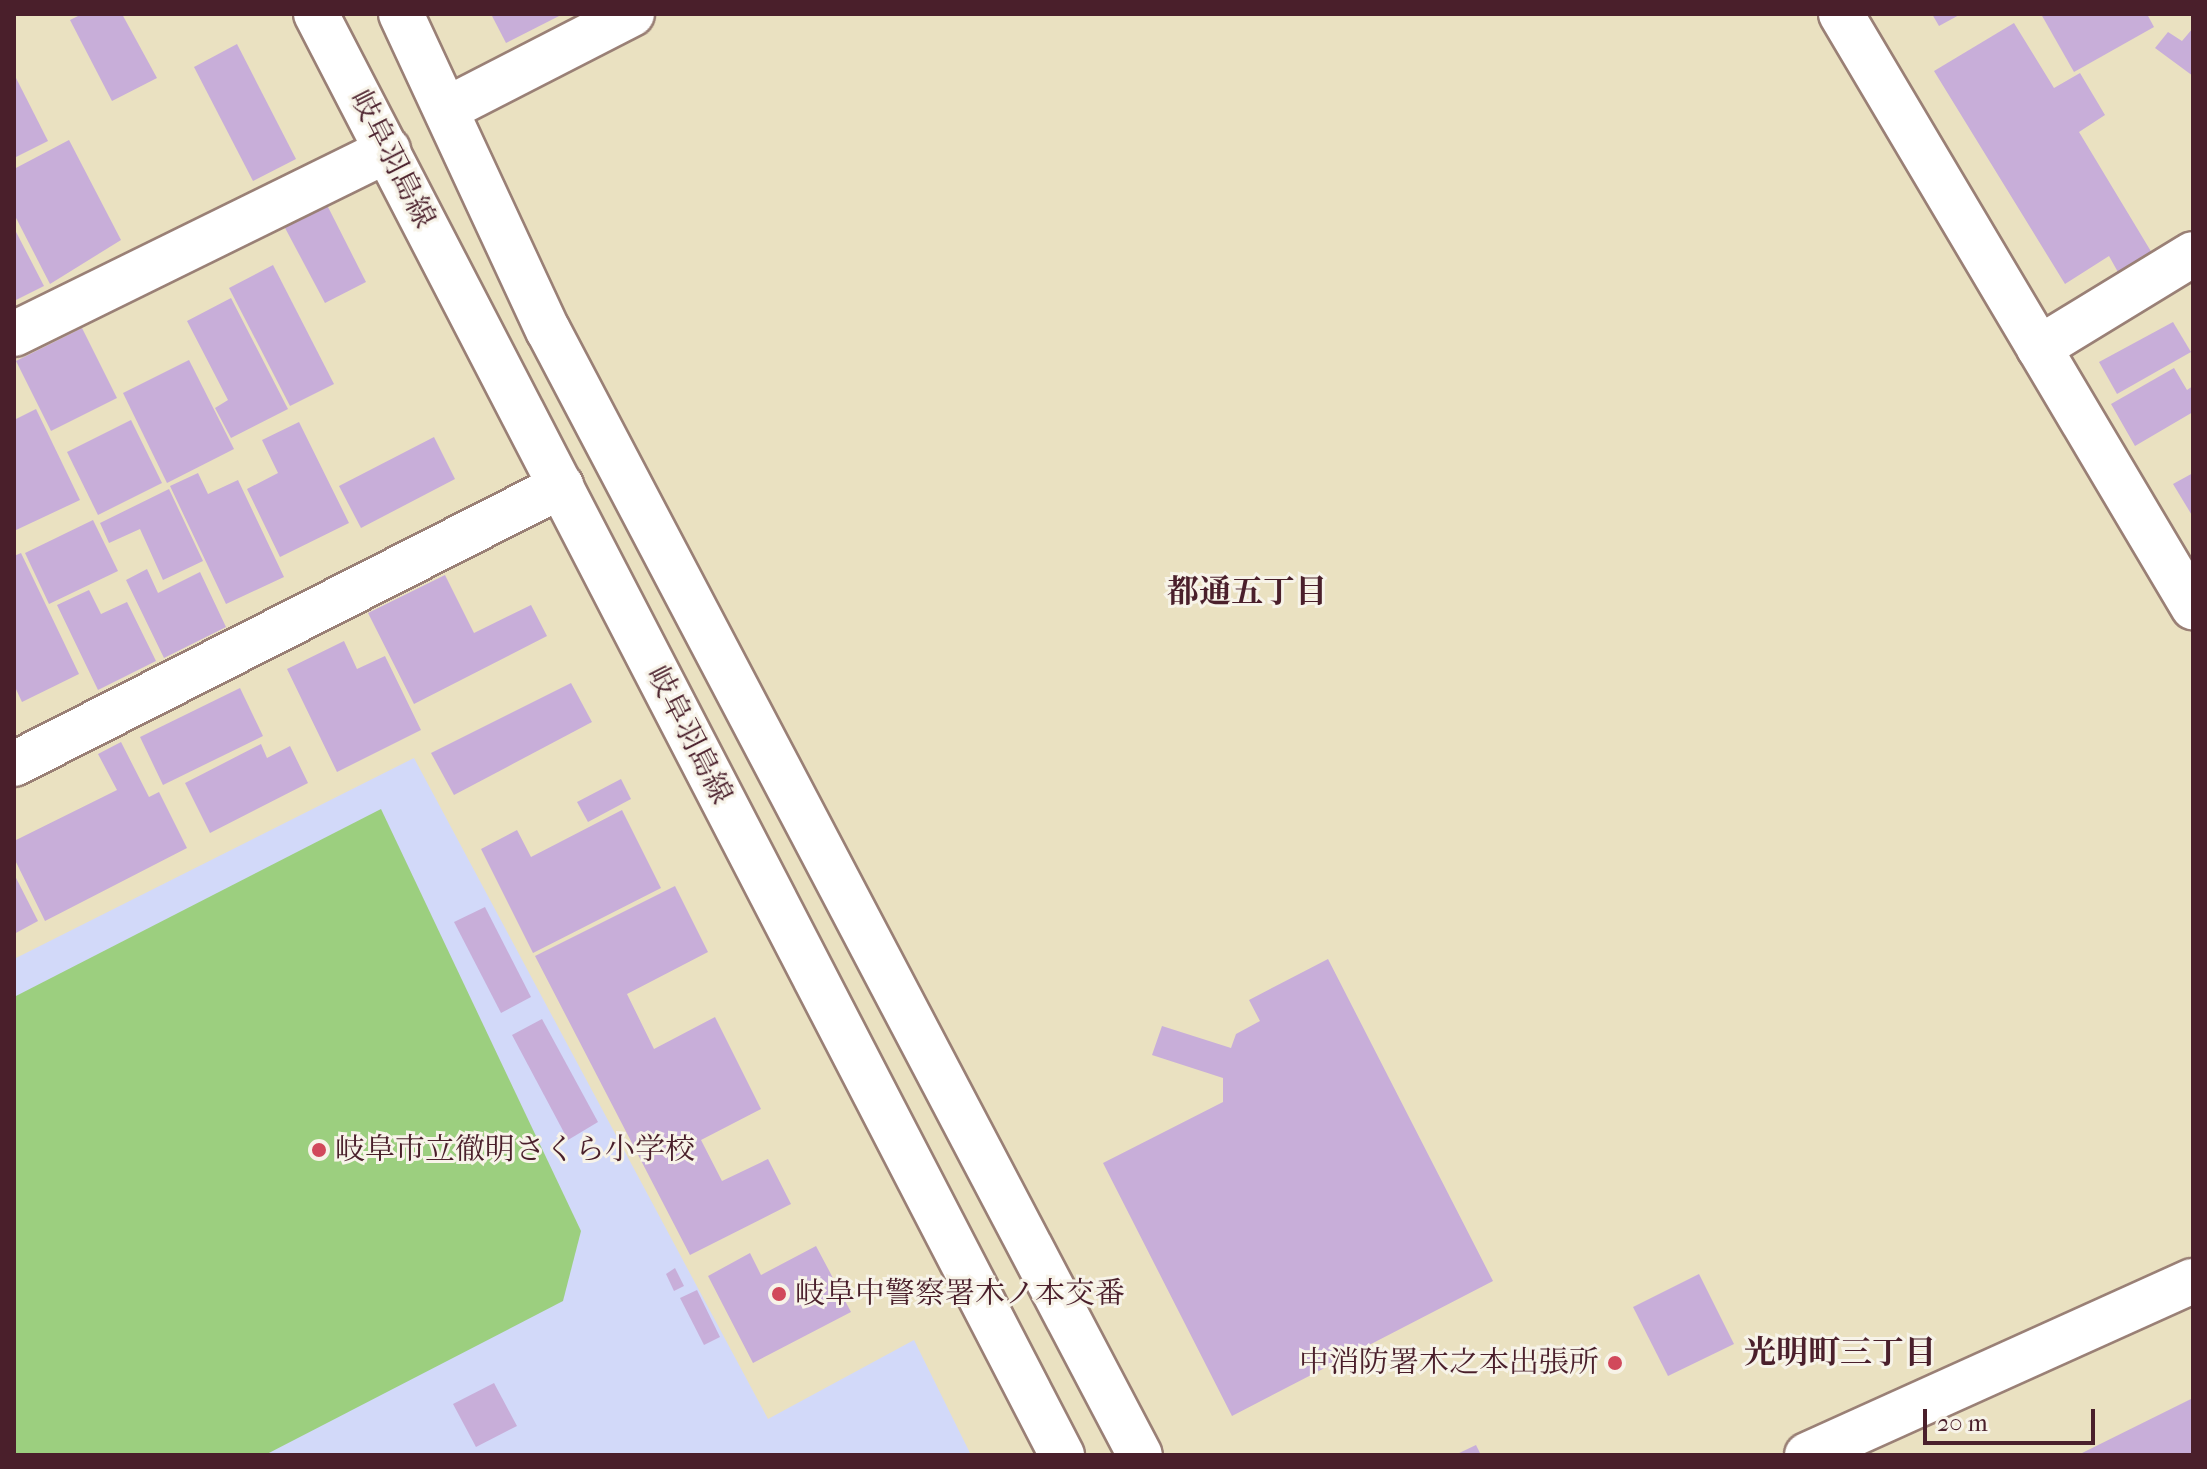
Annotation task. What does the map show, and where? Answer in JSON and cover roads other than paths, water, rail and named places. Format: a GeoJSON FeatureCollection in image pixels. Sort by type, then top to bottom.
{"type":"FeatureCollection","features":[{"type":"Feature","properties":{"kind":"main road","name":"岐阜羽島線"},"geometry":{"type":"LineString","coordinates":[[316,14],[1062,1455]]}},
{"type":"Feature","properties":{"kind":"main road"},"geometry":{"type":"LineString","coordinates":[[401,14],[548,330],[1140,1455]]}},
{"type":"Feature","properties":{"kind":"main road"},"geometry":{"type":"LineString","coordinates":[[447,109],[632,14]]}},
{"type":"Feature","properties":{"kind":"main road"},"geometry":{"type":"LineString","coordinates":[[1841,14],[2193,607]]}},
{"type":"Feature","properties":{"kind":"main road"},"geometry":{"type":"LineString","coordinates":[[14,334],[388,150]]}},
{"type":"Feature","properties":{"kind":"main road"},"geometry":{"type":"LineString","coordinates":[[2039,348],[2193,254]]}},
{"type":"Feature","properties":{"kind":"main road"},"geometry":{"type":"LineString","coordinates":[[14,764],[561,486]]}},
{"type":"Feature","properties":{"kind":"main road"},"geometry":{"type":"LineString","coordinates":[[1807,1455],[2193,1281]]}},
{"type":"Feature","properties":{"kind":"place","name":"岐阜市立徹明さくら小学校"},"geometry":{"type":"Point","coordinates":[319,1150]}},
{"type":"Feature","properties":{"kind":"place","name":"岐阜中警察署木ノ本交番"},"geometry":{"type":"Point","coordinates":[779,1294]}},
{"type":"Feature","properties":{"kind":"place","name":"中消防署木之本出張所"},"geometry":{"type":"Point","coordinates":[1615,1363]}},
{"type":"Feature","properties":{"kind":"district","name":"都通五丁目"},"geometry":{"type":"Point","coordinates":[1247,592]}},
{"type":"Feature","properties":{"kind":"district","name":"光明町三丁目"},"geometry":{"type":"Point","coordinates":[1840,1353]}}]}
